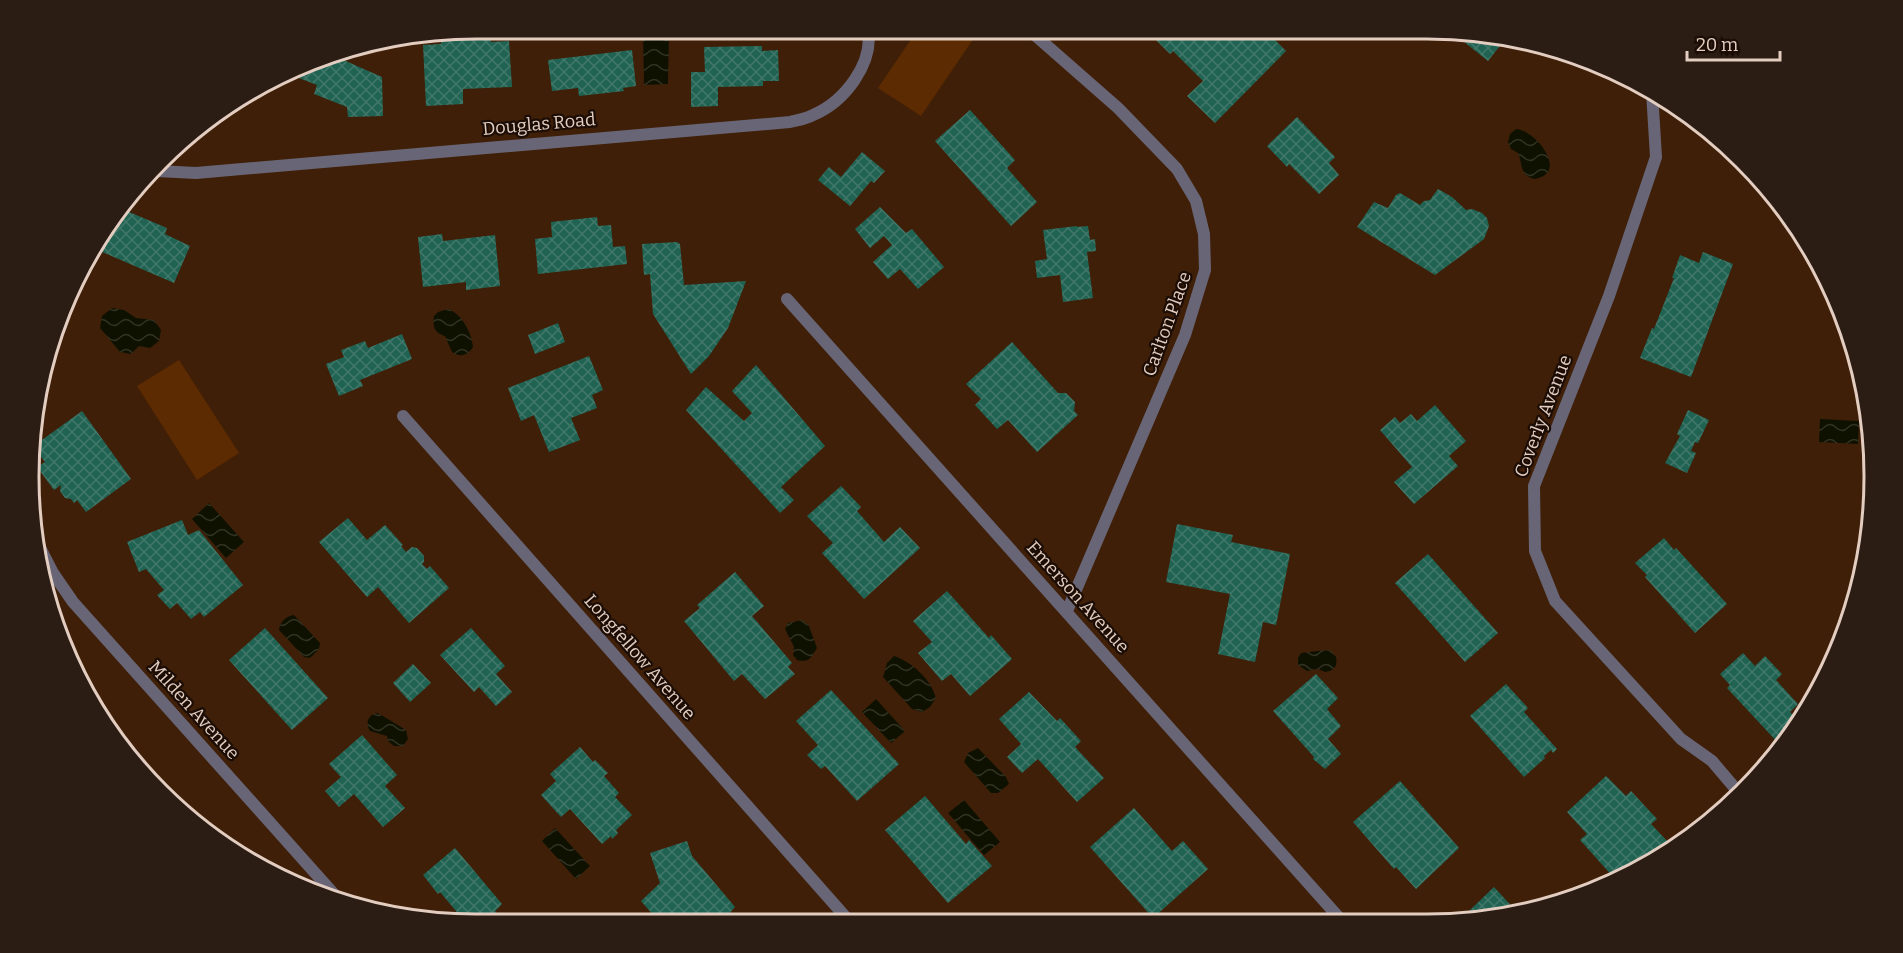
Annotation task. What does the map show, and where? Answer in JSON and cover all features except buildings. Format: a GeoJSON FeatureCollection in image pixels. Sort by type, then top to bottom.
{"type":"FeatureCollection","features":[{"type":"Feature","properties":{"kind":"street","name":"Douglas Road"},"geometry":{"type":"LineString","coordinates":[[163,171],[196,173],[790,122],[813,116],[831,105],[850,87],[866,60],[867,39]]}},
{"type":"Feature","properties":{"kind":"street","name":"Carlton Place"},"geometry":{"type":"LineString","coordinates":[[1039,39],[1118,108],[1177,170],[1196,201],[1204,234],[1205,270],[1185,335],[1067,611]]}},
{"type":"Feature","properties":{"kind":"street","name":"Coverly Avenue"},"geometry":{"type":"LineString","coordinates":[[1653,103],[1656,157],[1609,296],[1534,486],[1535,551],[1555,602],[1681,739],[1712,761],[1734,787]]}},
{"type":"Feature","properties":{"kind":"street","name":"Emerson Avenue"},"geometry":{"type":"LineString","coordinates":[[787,299],[1336,914]]}},
{"type":"Feature","properties":{"kind":"street","name":"Longfellow Avenue"},"geometry":{"type":"LineString","coordinates":[[403,416],[843,914]]}},
{"type":"Feature","properties":{"kind":"street","name":"Milden Avenue"},"geometry":{"type":"LineString","coordinates":[[47,561],[73,602],[329,888]]}},
{"type":"Feature","properties":{"kind":"shaded area"},"geometry":{"type":"Polygon","coordinates":[[[911,39],[973,39],[921,116],[878,88],[911,39]]]}},
{"type":"Feature","properties":{"kind":"shaded area"},"geometry":{"type":"Polygon","coordinates":[[[179,360],[239,453],[197,480],[137,386],[179,360]]]}},
{"type":"Feature","properties":{"kind":"water"},"geometry":{"type":"Polygon","coordinates":[[[643,39],[669,39],[668,84],[644,85],[643,39]]]}},
{"type":"Feature","properties":{"kind":"water"},"geometry":{"type":"Polygon","coordinates":[[[1516,129],[1532,137],[1546,152],[1549,169],[1544,175],[1534,179],[1524,172],[1518,153],[1511,149],[1508,142],[1510,134],[1516,129]]]}},
{"type":"Feature","properties":{"kind":"water"},"geometry":{"type":"Polygon","coordinates":[[[112,308],[124,310],[136,318],[154,320],[161,330],[159,341],[150,348],[139,346],[131,354],[120,352],[100,328],[102,316],[112,308]]]}},
{"type":"Feature","properties":{"kind":"water"},"geometry":{"type":"Polygon","coordinates":[[[448,309],[461,319],[470,336],[473,347],[464,355],[452,352],[445,336],[439,333],[434,326],[434,316],[448,309]]]}},
{"type":"Feature","properties":{"kind":"water"},"geometry":{"type":"Polygon","coordinates":[[[1820,419],[1859,421],[1858,444],[1819,442],[1820,419]]]}},
{"type":"Feature","properties":{"kind":"water"},"geometry":{"type":"Polygon","coordinates":[[[209,503],[244,542],[226,558],[192,519],[209,503]]]}},
{"type":"Feature","properties":{"kind":"water"},"geometry":{"type":"Polygon","coordinates":[[[294,615],[320,643],[319,649],[310,658],[304,657],[279,630],[284,620],[294,615]]]}},
{"type":"Feature","properties":{"kind":"water"},"geometry":{"type":"Polygon","coordinates":[[[802,620],[809,626],[817,648],[811,657],[804,661],[797,660],[793,655],[794,647],[785,629],[788,623],[802,620]]]}},
{"type":"Feature","properties":{"kind":"water"},"geometry":{"type":"Polygon","coordinates":[[[1327,650],[1336,657],[1335,668],[1325,672],[1318,669],[1307,671],[1298,665],[1301,653],[1327,650]]]}},
{"type":"Feature","properties":{"kind":"water"},"geometry":{"type":"Polygon","coordinates":[[[894,656],[920,672],[930,684],[936,698],[930,707],[922,712],[912,709],[883,677],[887,663],[894,656]]]}},
{"type":"Feature","properties":{"kind":"water"},"geometry":{"type":"Polygon","coordinates":[[[876,699],[905,731],[891,743],[862,712],[876,699]]]}},
{"type":"Feature","properties":{"kind":"water"},"geometry":{"type":"Polygon","coordinates":[[[378,713],[406,730],[408,739],[403,746],[394,746],[388,741],[387,736],[370,731],[368,719],[378,713]]]}},
{"type":"Feature","properties":{"kind":"water"},"geometry":{"type":"Polygon","coordinates":[[[978,748],[1006,777],[1009,784],[998,793],[991,793],[964,762],[968,753],[978,748]]]}},
{"type":"Feature","properties":{"kind":"water"},"geometry":{"type":"Polygon","coordinates":[[[964,800],[1000,842],[984,855],[948,813],[964,800]]]}},
{"type":"Feature","properties":{"kind":"water"},"geometry":{"type":"Polygon","coordinates":[[[555,828],[590,866],[576,879],[542,841],[555,828]]]}}]}
